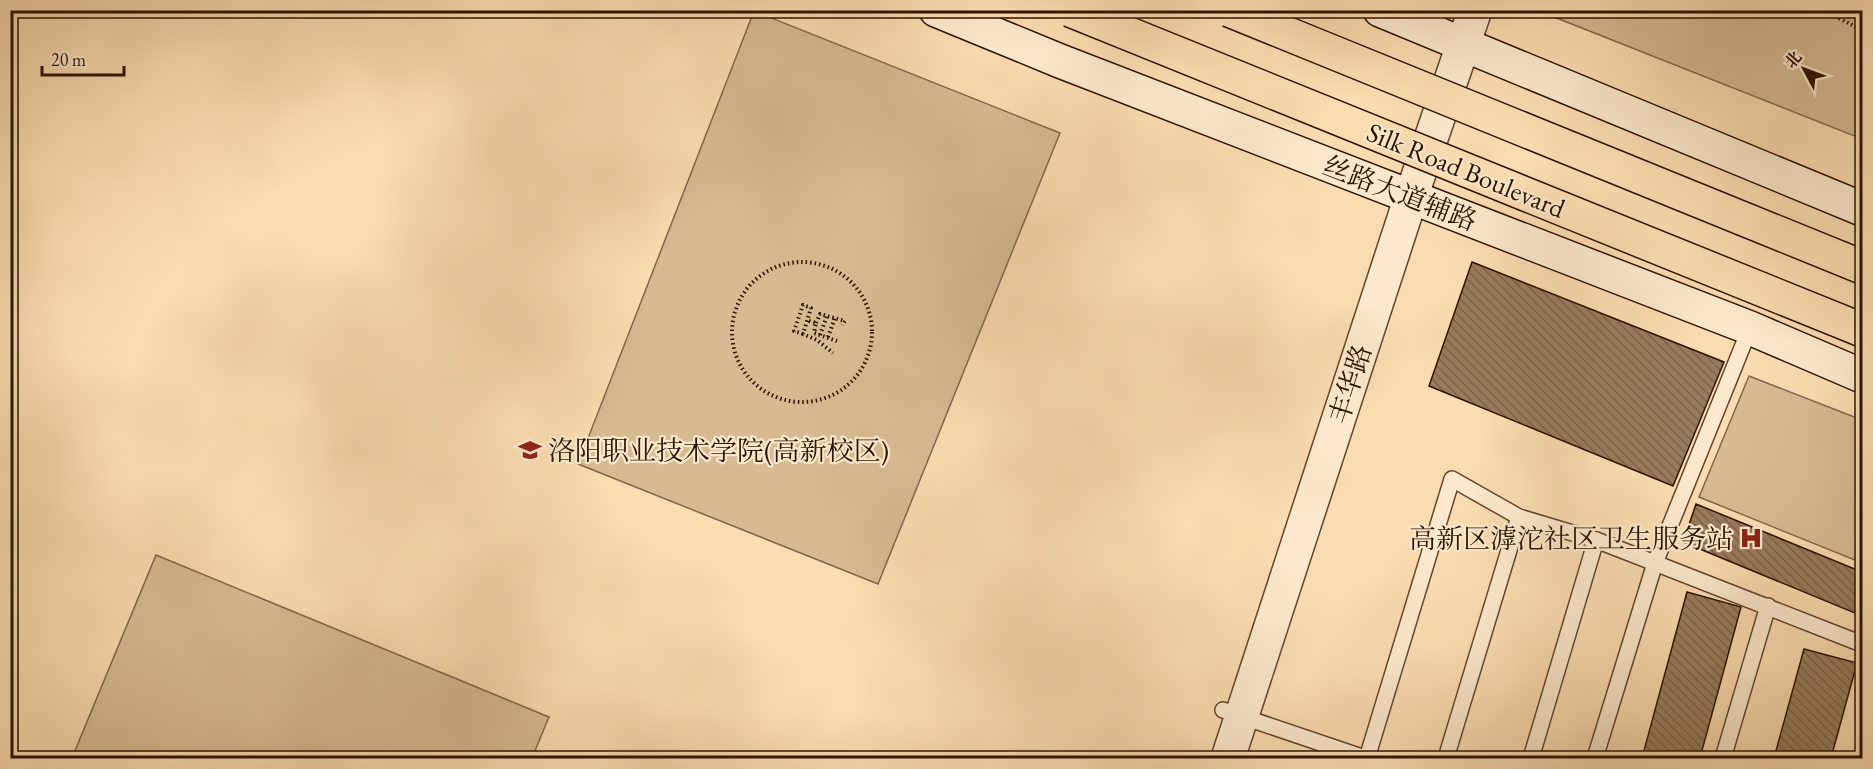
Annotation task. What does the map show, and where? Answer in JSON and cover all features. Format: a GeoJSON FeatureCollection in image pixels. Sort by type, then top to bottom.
{"type":"FeatureCollection","features":[{"type":"Feature","properties":{"kind":"highway","name":"Silk Road Boulevard"},"geometry":{"type":"LineString","coordinates":[[1070,10],[1863,330]]}},
{"type":"Feature","properties":{"kind":"highway"},"geometry":{"type":"LineString","coordinates":[[1228,10],[1863,267]]}},
{"type":"Feature","properties":{"kind":"main road","name":"丝路大道辅路"},"geometry":{"type":"LineString","coordinates":[[936,10],[1750,328],[1863,376]]}},
{"type":"Feature","properties":{"kind":"main road"},"geometry":{"type":"LineString","coordinates":[[1380,10],[1452,30],[1863,209]]}},
{"type":"Feature","properties":{"kind":"main road","name":"丰华路"},"geometry":{"type":"LineString","coordinates":[[1208,759],[1233,712],[1452,30],[1475,10]]}},
{"type":"Feature","properties":{"kind":"main road","name":"丰华路"},"geometry":{"type":"LineString","coordinates":[[1228,759],[1233,712]]}},
{"type":"Feature","properties":{"kind":"lane"},"geometry":{"type":"LineString","coordinates":[[1595,759],[1655,563],[1750,328]]}},
{"type":"Feature","properties":{"kind":"lane"},"geometry":{"type":"LineString","coordinates":[[1233,712],[1366,759],[1452,479],[1519,517],[1596,540],[1863,644]]}},
{"type":"Feature","properties":{"kind":"lane"},"geometry":{"type":"LineString","coordinates":[[1446,759],[1519,517]]}},
{"type":"Feature","properties":{"kind":"lane"},"geometry":{"type":"LineString","coordinates":[[1531,759],[1596,540]]}},
{"type":"Feature","properties":{"kind":"lane"},"geometry":{"type":"LineString","coordinates":[[1723,759],[1768,606]]}},
{"type":"Feature","properties":{"kind":"path"},"geometry":{"type":"LineString","coordinates":[[1554,17],[1564,10]]}},
{"type":"Feature","properties":{"kind":"path"},"geometry":{"type":"LineString","coordinates":[[1823,10],[1863,30]]}},
{"type":"Feature","properties":{"kind":"path"},"geometry":{"type":"LineString","coordinates":[[795,262],[817,263],[838,271],[847,278],[855,285],[867,303],[873,324],[872,347],[863,368],[848,386],[826,399],[802,403],[778,398],[757,387],[741,368],[733,345],[733,320],[741,297],[755,280],[774,267],[795,262]]}},
{"type":"Feature","properties":{"kind":"path"},"geometry":{"type":"LineString","coordinates":[[802,334],[812,308],[803,305],[794,331],[817,340],[832,353]]}},
{"type":"Feature","properties":{"kind":"path"},"geometry":{"type":"LineString","coordinates":[[813,314],[816,323]]}},
{"type":"Feature","properties":{"kind":"path"},"geometry":{"type":"LineString","coordinates":[[837,341],[814,333],[816,323],[820,314],[844,321],[842,325]]}},
{"type":"Feature","properties":{"kind":"path"},"geometry":{"type":"LineString","coordinates":[[820,335],[827,316]]}},
{"type":"Feature","properties":{"kind":"path"},"geometry":{"type":"LineString","coordinates":[[828,338],[835,318]]}},
{"type":"Feature","properties":{"kind":"path"},"geometry":{"type":"LineString","coordinates":[[809,321],[816,323]]}},
{"type":"Feature","properties":{"kind":"path"},"geometry":{"type":"LineString","coordinates":[[808,328],[816,323]]}},
{"type":"Feature","properties":{"kind":"shaded area"},"geometry":{"type":"Polygon","coordinates":[[[754,11],[1060,133],[878,584],[578,464],[754,11]]]}},
{"type":"Feature","properties":{"kind":"shaded area"},"geometry":{"type":"Polygon","coordinates":[[[1538,11],[1862,11],[1862,139],[1554,17],[1538,11]]]}},
{"type":"Feature","properties":{"kind":"shaded area"},"geometry":{"type":"Polygon","coordinates":[[[1749,376],[1862,420],[1862,563],[1699,497],[1749,376]]]}},
{"type":"Feature","properties":{"kind":"shaded area"},"geometry":{"type":"Polygon","coordinates":[[[156,555],[549,717],[532,758],[72,758],[156,555]]]}},
{"type":"Feature","properties":{"kind":"building"},"geometry":{"type":"Polygon","coordinates":[[[1472,262],[1724,362],[1673,486],[1429,386],[1472,262]]]}},
{"type":"Feature","properties":{"kind":"building"},"geometry":{"type":"Polygon","coordinates":[[[1696,504],[1862,572],[1862,616],[1683,542],[1696,504]]]}},
{"type":"Feature","properties":{"kind":"building"},"geometry":{"type":"Polygon","coordinates":[[[1687,592],[1741,607],[1700,758],[1642,758],[1687,592]]]}},
{"type":"Feature","properties":{"kind":"building"},"geometry":{"type":"Polygon","coordinates":[[[1804,649],[1857,663],[1831,758],[1774,758],[1804,649]]]}},
{"type":"Feature","properties":{"kind":"place","name":"洛阳职业技术学院(高新校区)"},"geometry":{"type":"Point","coordinates":[530,450]}},
{"type":"Feature","properties":{"kind":"place","name":"高新区滹沱社区卫生服务站"},"geometry":{"type":"Point","coordinates":[1751,538]}}]}
